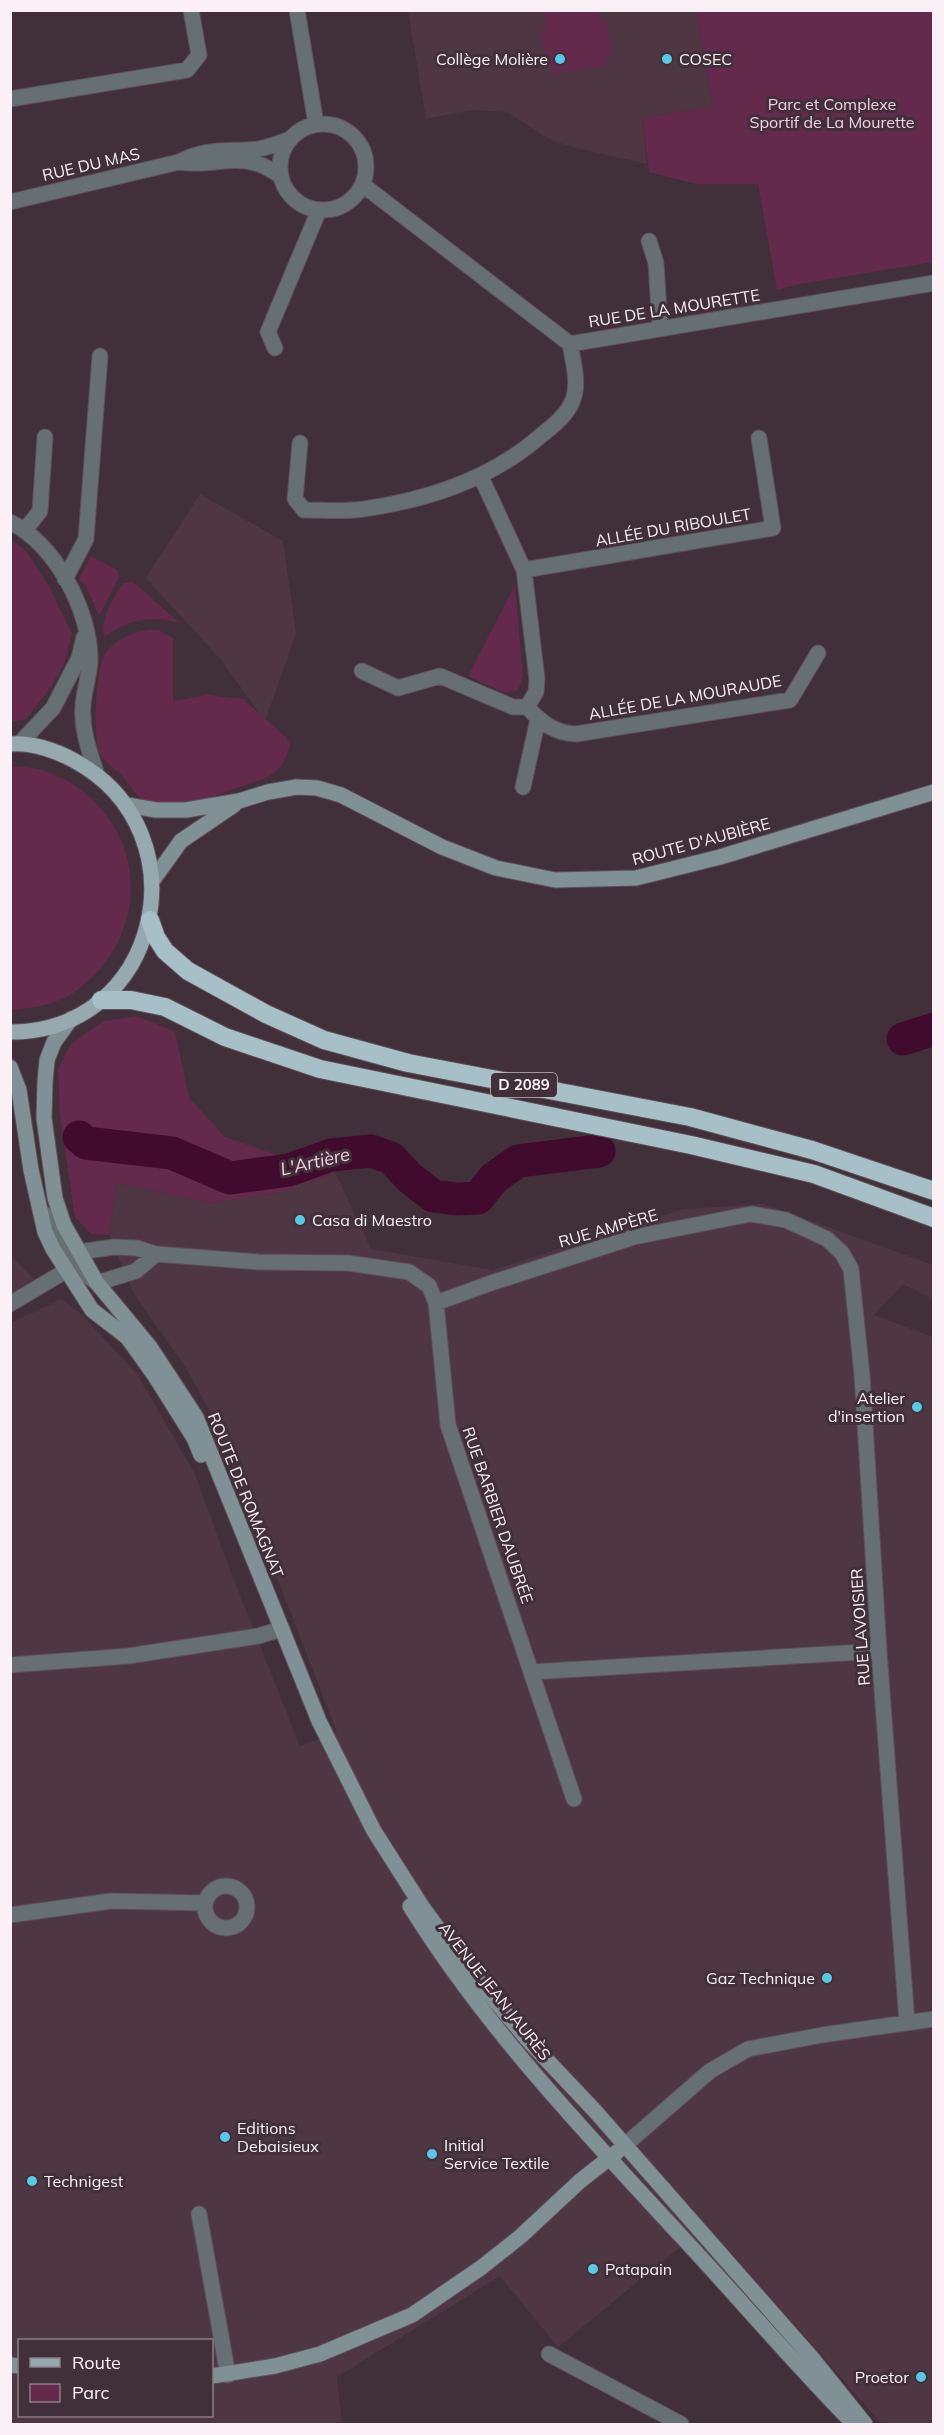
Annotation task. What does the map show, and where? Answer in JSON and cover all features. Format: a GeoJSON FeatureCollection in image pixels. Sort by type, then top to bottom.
{"type":"FeatureCollection","features":[{"type":"Feature","properties":{"kind":"highway","name":"D 2089"},"geometry":{"type":"LineString","coordinates":[[150,920],[156,938],[165,951],[188,971],[266,1014],[324,1040],[408,1063],[690,1117],[812,1150],[933,1191]]}},
{"type":"Feature","properties":{"kind":"highway","name":"D 2089"},"geometry":{"type":"LineString","coordinates":[[101,1000],[148,1002],[165,1007],[225,1037],[320,1070],[691,1145],[814,1174],[933,1218]]}},
{"type":"Feature","properties":{"kind":"main road"},"geometry":{"type":"LineString","coordinates":[[10,1032],[29,1032],[71,1019],[101,1000],[123,977],[134,959],[150,920],[153,880],[145,840],[127,805],[96,772],[60,752],[15,744]]}},
{"type":"Feature","properties":{"kind":"main road","name":"ROUTE D'AUBIÈRE"},"geometry":{"type":"LineString","coordinates":[[127,805],[156,810],[186,810],[297,787],[317,788],[341,795],[442,847],[496,868],[555,880],[636,879],[720,857],[933,792]]}},
{"type":"Feature","properties":{"kind":"main road","name":"ROUTE D'AUBIÈRE"},"geometry":{"type":"LineString","coordinates":[[153,880],[182,841],[238,801]]}},
{"type":"Feature","properties":{"kind":"main road","name":"ROUTE DE ROMAGNAT"},"geometry":{"type":"LineString","coordinates":[[71,1019],[54,1042],[47,1060],[44,1118],[56,1198],[73,1263],[92,1310],[127,1337],[194,1438],[277,1631],[370,1833]]}},
{"type":"Feature","properties":{"kind":"main road","name":"ROUTE DE ROMAGNAT"},"geometry":{"type":"LineString","coordinates":[[10,1067],[15,1074],[21,1100],[31,1170],[45,1232],[73,1263],[98,1283],[150,1347],[196,1417],[277,1631]]}},
{"type":"Feature","properties":{"kind":"main road","name":"AVENUE JEAN JAURÈS"},"geometry":{"type":"LineString","coordinates":[[370,1833],[462,1961],[526,2038],[625,2145],[812,2358],[865,2424]]}},
{"type":"Feature","properties":{"kind":"main road","name":"AVENUE JEAN JAURÈS"},"geometry":{"type":"LineString","coordinates":[[370,1833],[453,1971],[514,2049],[799,2368],[855,2424]]}},
{"type":"Feature","properties":{"kind":"main road"},"geometry":{"type":"LineString","coordinates":[[213,2376],[275,2366],[320,2354],[412,2315],[482,2267],[521,2236],[580,2181],[625,2145]]}},
{"type":"Feature","properties":{"kind":"street"},"geometry":{"type":"LineString","coordinates":[[10,99],[187,70],[199,54],[191,10]]}},
{"type":"Feature","properties":{"kind":"street"},"geometry":{"type":"LineString","coordinates":[[297,10],[316,124]]}},
{"type":"Feature","properties":{"kind":"street"},"geometry":{"type":"LineString","coordinates":[[316,124],[339,126],[357,139],[367,161],[363,185],[350,202],[330,210],[319,210],[294,200],[283,185],[281,176],[281,158],[290,139],[297,132],[316,124]]}},
{"type":"Feature","properties":{"kind":"street","name":"RUE DU MAS"},"geometry":{"type":"LineString","coordinates":[[10,202],[179,162],[195,154],[222,150],[257,149],[290,139]]}},
{"type":"Feature","properties":{"kind":"street","name":"RUE DU MAS"},"geometry":{"type":"LineString","coordinates":[[179,162],[196,165],[249,162],[256,163],[281,176]]}},
{"type":"Feature","properties":{"kind":"street","name":"RUE DE LA MOURETTE"},"geometry":{"type":"LineString","coordinates":[[363,185],[570,344],[933,283]]}},
{"type":"Feature","properties":{"kind":"street"},"geometry":{"type":"LineString","coordinates":[[275,348],[268,332],[319,210]]}},
{"type":"Feature","properties":{"kind":"street"},"geometry":{"type":"LineString","coordinates":[[649,241],[656,263],[660,328]]}},
{"type":"Feature","properties":{"kind":"street"},"geometry":{"type":"LineString","coordinates":[[300,443],[295,499],[304,510],[362,510],[423,498],[481,477],[528,447],[564,416],[573,401],[576,380],[570,344]]}},
{"type":"Feature","properties":{"kind":"street"},"geometry":{"type":"LineString","coordinates":[[65,579],[86,539],[100,356]]}},
{"type":"Feature","properties":{"kind":"street"},"geometry":{"type":"LineString","coordinates":[[26,530],[40,512],[45,437]]}},
{"type":"Feature","properties":{"kind":"street","name":"ALLÉE DU RIBOULET"},"geometry":{"type":"LineString","coordinates":[[524,570],[773,528],[759,438]]}},
{"type":"Feature","properties":{"kind":"street"},"geometry":{"type":"LineString","coordinates":[[362,671],[398,688],[440,676],[513,707],[527,707],[536,692],[537,679],[524,570],[481,477]]}},
{"type":"Feature","properties":{"kind":"street"},"geometry":{"type":"LineString","coordinates":[[10,522],[26,530],[53,559],[77,604],[86,628],[90,660],[82,718],[96,772]]}},
{"type":"Feature","properties":{"kind":"street"},"geometry":{"type":"LineString","coordinates":[[15,744],[53,708],[79,658],[86,628]]}},
{"type":"Feature","properties":{"kind":"street","name":"ALLÉE DE LA MOURAUDE"},"geometry":{"type":"LineString","coordinates":[[527,707],[552,730],[563,734],[576,734],[790,700],[818,653]]}},
{"type":"Feature","properties":{"kind":"street"},"geometry":{"type":"LineString","coordinates":[[523,787],[538,719]]}},
{"type":"Feature","properties":{"kind":"street","name":"RUE AMPÈRE"},"geometry":{"type":"LineString","coordinates":[[436,1303],[490,1283],[634,1237],[751,1214],[786,1220],[827,1239]]}},
{"type":"Feature","properties":{"kind":"street","name":"RUE LAVOISIER"},"geometry":{"type":"LineString","coordinates":[[827,1239],[842,1253],[851,1269],[862,1375],[879,1651],[907,2022]]}},
{"type":"Feature","properties":{"kind":"street","name":"RUE BARBIER DAUBRÉE"},"geometry":{"type":"LineString","coordinates":[[73,1263],[114,1247],[137,1248],[156,1254],[260,1262],[348,1263],[409,1272],[429,1286],[436,1303],[448,1425],[574,1799]]}},
{"type":"Feature","properties":{"kind":"street"},"geometry":{"type":"LineString","coordinates":[[98,1283],[136,1271],[156,1254]]}},
{"type":"Feature","properties":{"kind":"street"},"geometry":{"type":"LineString","coordinates":[[10,1304],[73,1263]]}},
{"type":"Feature","properties":{"kind":"street"},"geometry":{"type":"LineString","coordinates":[[10,1665],[128,1656],[188,1648],[277,1631]]}},
{"type":"Feature","properties":{"kind":"street"},"geometry":{"type":"LineString","coordinates":[[531,1672],[879,1651]]}},
{"type":"Feature","properties":{"kind":"street"},"geometry":{"type":"LineString","coordinates":[[10,1915],[111,1901],[205,1903]]}},
{"type":"Feature","properties":{"kind":"street"},"geometry":{"type":"LineString","coordinates":[[625,2145],[710,2071],[748,2049],[933,2019]]}},
{"type":"Feature","properties":{"kind":"street"},"geometry":{"type":"LineString","coordinates":[[199,2214],[228,2375]]}},
{"type":"Feature","properties":{"kind":"street"},"geometry":{"type":"LineString","coordinates":[[549,2354],[681,2424]]}},
{"type":"Feature","properties":{"kind":"shaded area","name":"Collège Molière"},"geometry":{"type":"Polygon","coordinates":[[[408,11],[696,11],[713,107],[642,117],[647,164],[565,145],[548,138],[507,112],[471,110],[426,119],[408,11]]]}},
{"type":"Feature","properties":{"kind":"shaded area"},"geometry":{"type":"Polygon","coordinates":[[[200,494],[283,541],[296,634],[265,721],[222,661],[146,578],[200,494]]]}},
{"type":"Feature","properties":{"kind":"shaded area"},"geometry":{"type":"Polygon","coordinates":[[[335,1172],[371,1249],[493,1270],[684,1209],[764,1204],[933,1265],[933,1300],[903,1284],[874,1315],[933,1337],[933,2424],[882,2424],[707,2225],[558,2347],[500,2276],[337,2377],[342,2424],[11,2424],[11,1323],[62,1299],[80,1313],[137,1374],[195,1474],[231,1573],[300,1746],[337,1732],[218,1426],[185,1366],[134,1294],[109,1235],[116,1183],[210,1203],[279,1193],[335,1172]]]}},
{"type":"Feature","properties":{"kind":"shaded area"},"geometry":{"type":"Polygon","coordinates":[[[10,1255],[34,1279],[11,1295],[10,1255]]]}},
{"type":"Feature","properties":{"kind":"green space"},"geometry":{"type":"Polygon","coordinates":[[[538,11],[598,11],[600,21],[606,20],[612,56],[606,57],[607,65],[554,74],[552,65],[546,66],[541,30],[546,29],[544,12],[538,11]]]}},
{"type":"Feature","properties":{"kind":"green space","name":"Parc et Complexe Sportif de La Mourette"},"geometry":{"type":"Polygon","coordinates":[[[696,11],[933,11],[933,262],[799,284],[777,290],[758,184],[696,184],[649,172],[642,117],[713,107],[696,11]]]}},
{"type":"Feature","properties":{"kind":"green space"},"geometry":{"type":"Polygon","coordinates":[[[11,540],[27,552],[51,590],[72,634],[64,664],[50,688],[26,719],[11,722],[11,540]]]}},
{"type":"Feature","properties":{"kind":"green space"},"geometry":{"type":"Polygon","coordinates":[[[91,556],[117,570],[119,577],[99,616],[86,586],[79,580],[91,556]]]}},
{"type":"Feature","properties":{"kind":"green space"},"geometry":{"type":"Polygon","coordinates":[[[133,582],[181,624],[161,619],[141,620],[122,626],[104,637],[104,623],[112,603],[123,583],[133,582]]]}},
{"type":"Feature","properties":{"kind":"green space"},"geometry":{"type":"Polygon","coordinates":[[[515,585],[523,677],[518,690],[505,693],[468,676],[515,585]]]}},
{"type":"Feature","properties":{"kind":"green space"},"geometry":{"type":"Polygon","coordinates":[[[158,630],[173,638],[173,701],[208,695],[243,699],[286,737],[290,745],[282,764],[276,771],[270,776],[205,799],[185,804],[164,805],[148,802],[140,797],[103,759],[98,749],[96,724],[97,694],[102,661],[109,649],[121,640],[135,633],[158,630]]]}},
{"type":"Feature","properties":{"kind":"green space"},"geometry":{"type":"Polygon","coordinates":[[[11,766],[38,769],[56,775],[76,786],[93,800],[111,822],[123,846],[130,871],[130,897],[126,922],[115,947],[100,969],[80,988],[55,1001],[11,1010],[11,766]]]}},
{"type":"Feature","properties":{"kind":"green space"},"geometry":{"type":"Polygon","coordinates":[[[137,1016],[175,1032],[189,1098],[225,1137],[288,1159],[335,1172],[279,1193],[210,1203],[116,1183],[109,1235],[91,1234],[75,1217],[60,1115],[58,1069],[71,1044],[104,1021],[137,1016]]]}},
{"type":"Feature","properties":{"kind":"waterway","name":"L'Artière"},"geometry":{"type":"LineString","coordinates":[[903,1039],[934,1029]]}},
{"type":"Feature","properties":{"kind":"waterway","name":"L'Artière"},"geometry":{"type":"LineString","coordinates":[[79,1137],[86,1143],[172,1153],[230,1178],[289,1170],[331,1155],[371,1151],[391,1158],[410,1178],[433,1196],[457,1199],[478,1198],[494,1178],[518,1161],[599,1151]]}},
{"type":"Feature","properties":{"kind":"place","name":"Collège Molière"},"geometry":{"type":"Point","coordinates":[560,59]}},
{"type":"Feature","properties":{"kind":"place","name":"COSEC"},"geometry":{"type":"Point","coordinates":[667,59]}},
{"type":"Feature","properties":{"kind":"place","name":"Casa di Maestro"},"geometry":{"type":"Point","coordinates":[300,1220]}},
{"type":"Feature","properties":{"kind":"place","name":"Atelier d'insertion"},"geometry":{"type":"Point","coordinates":[917,1407]}},
{"type":"Feature","properties":{"kind":"place","name":"Gaz Technique"},"geometry":{"type":"Point","coordinates":[827,1978]}},
{"type":"Feature","properties":{"kind":"place","name":"Editions Debaisieux"},"geometry":{"type":"Point","coordinates":[225,2137]}},
{"type":"Feature","properties":{"kind":"place","name":"Initial Service Textile"},"geometry":{"type":"Point","coordinates":[432,2154]}},
{"type":"Feature","properties":{"kind":"place","name":"Technigest"},"geometry":{"type":"Point","coordinates":[32,2181]}},
{"type":"Feature","properties":{"kind":"place","name":"Patapain"},"geometry":{"type":"Point","coordinates":[593,2269]}},
{"type":"Feature","properties":{"kind":"place","name":"Proetor"},"geometry":{"type":"Point","coordinates":[921,2377]}}]}
